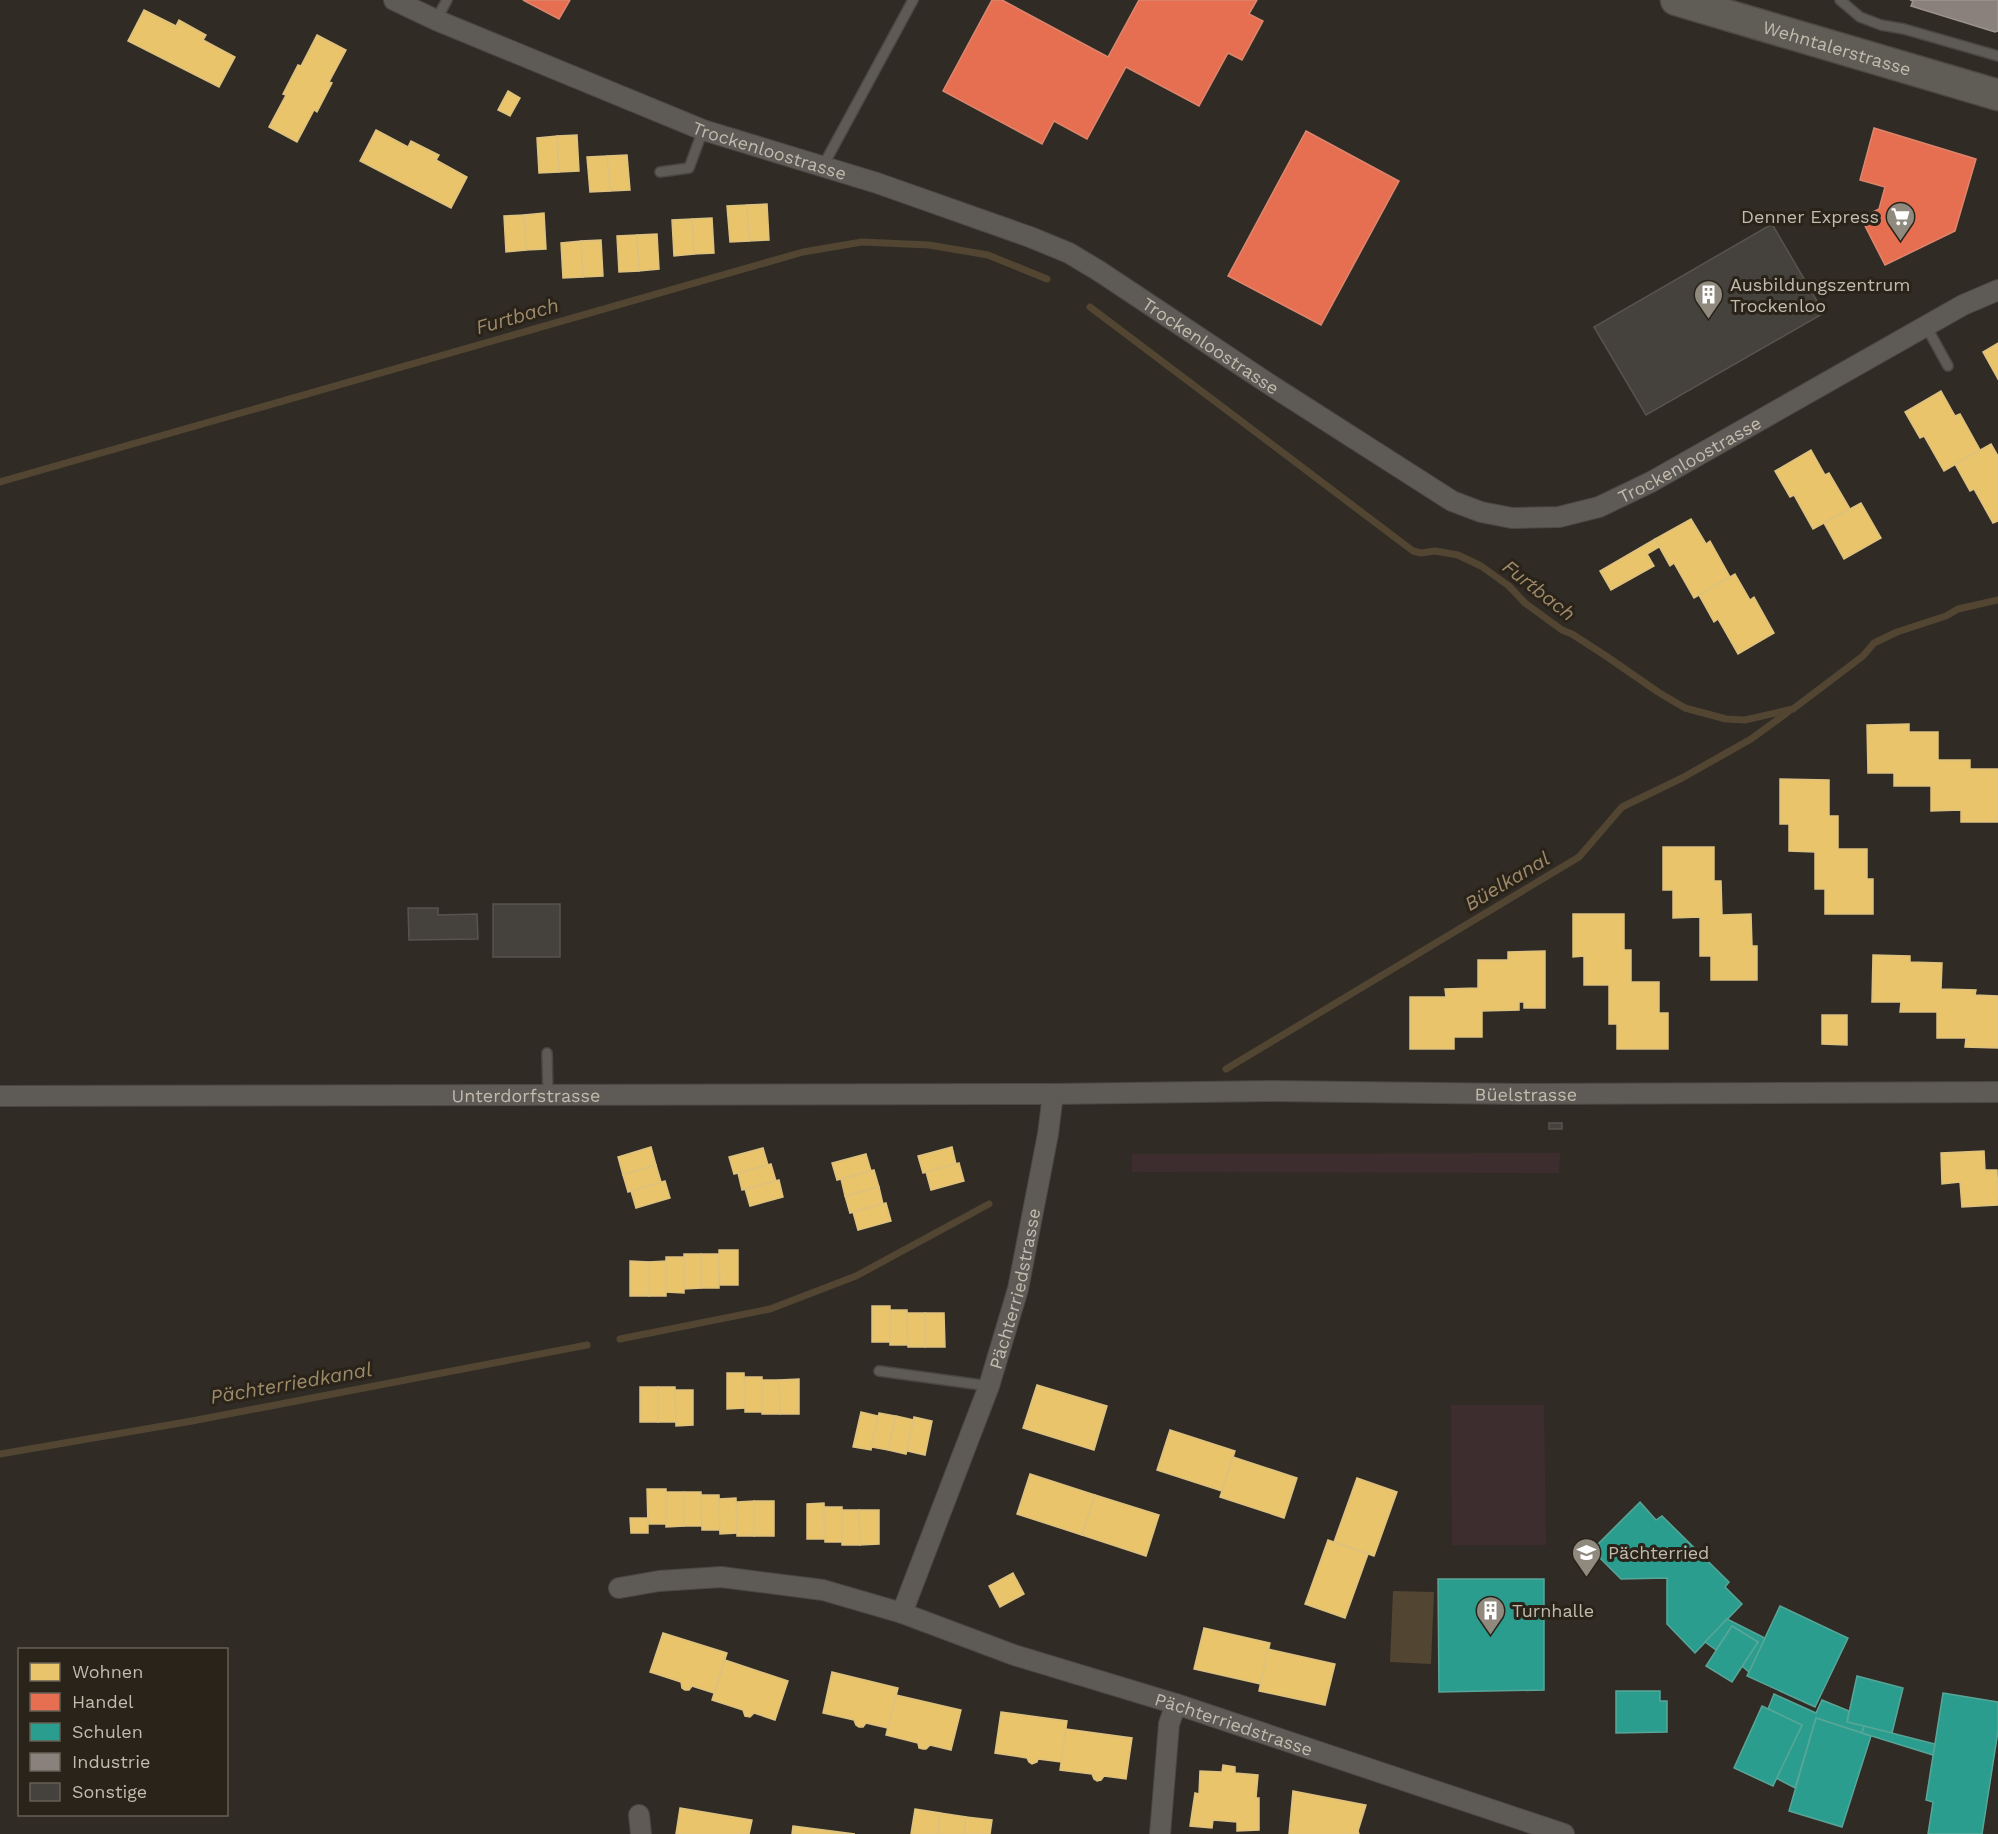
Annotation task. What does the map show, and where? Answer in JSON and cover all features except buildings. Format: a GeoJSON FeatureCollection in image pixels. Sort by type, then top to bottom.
{"type":"FeatureCollection","features":[{"type":"Feature","properties":{"kind":"main road","name":"Wehntalerstrasse"},"geometry":{"type":"LineString","coordinates":[[1676,0],[1998,95]]}},
{"type":"Feature","properties":{"kind":"street","name":"Trockenloostrasse"},"geometry":{"type":"LineString","coordinates":[[394,0],[436,20],[703,130],[823,166],[1030,237],[1069,254],[1099,271],[1269,384],[1452,501],[1481,512],[1512,518],[1559,517],[1599,507],[1651,482],[1926,326],[1998,290]]}},
{"type":"Feature","properties":{"kind":"street","name":"Büelstrasse"},"geometry":{"type":"LineString","coordinates":[[1053,1094],[1271,1090],[1521,1094],[1998,1092]]}},
{"type":"Feature","properties":{"kind":"street","name":"Unterdorfstrasse"},"geometry":{"type":"LineString","coordinates":[[0,1096],[1053,1094]]}},
{"type":"Feature","properties":{"kind":"street","name":"Pächterriedstrasse"},"geometry":{"type":"LineString","coordinates":[[902,1613],[989,1386],[1018,1289],[1048,1134],[1053,1094]]}},
{"type":"Feature","properties":{"kind":"street","name":"Pächterriedstrasse"},"geometry":{"type":"LineString","coordinates":[[619,1588],[659,1581],[721,1577],[823,1590],[902,1613],[1014,1655],[1176,1704],[1564,1834]]}},
{"type":"Feature","properties":{"kind":"street"},"geometry":{"type":"LineString","coordinates":[[1160,1834],[1169,1724],[1176,1704]]}},
{"type":"Feature","properties":{"kind":"lane"},"geometry":{"type":"LineString","coordinates":[[436,20],[447,0]]}},
{"type":"Feature","properties":{"kind":"lane"},"geometry":{"type":"LineString","coordinates":[[823,166],[913,0]]}},
{"type":"Feature","properties":{"kind":"lane"},"geometry":{"type":"LineString","coordinates":[[1840,0],[1860,17],[1881,25],[1904,29],[1998,56]]}},
{"type":"Feature","properties":{"kind":"lane"},"geometry":{"type":"LineString","coordinates":[[660,172],[689,168],[703,130]]}},
{"type":"Feature","properties":{"kind":"lane"},"geometry":{"type":"LineString","coordinates":[[1926,326],[1948,366]]}},
{"type":"Feature","properties":{"kind":"lane"},"geometry":{"type":"LineString","coordinates":[[547,1053],[548,1095]]}},
{"type":"Feature","properties":{"kind":"lane"},"geometry":{"type":"LineString","coordinates":[[879,1371],[989,1386]]}},
{"type":"Feature","properties":{"kind":"shaded area"},"geometry":{"type":"Polygon","coordinates":[[[1560,1153],[1559,1173],[1132,1172],[1132,1154],[1560,1153]]]}},
{"type":"Feature","properties":{"kind":"shaded area"},"geometry":{"type":"Polygon","coordinates":[[[1451,1405],[1544,1405],[1546,1545],[1452,1545],[1451,1405]]]}},
{"type":"Feature","properties":{"kind":"shaded area"},"geometry":{"type":"Polygon","coordinates":[[[1393,1591],[1434,1592],[1431,1664],[1390,1662],[1393,1591]]]}},
{"type":"Feature","properties":{"kind":"waterway","name":"Furtbach"},"geometry":{"type":"LineString","coordinates":[[0,482],[803,252],[862,242],[929,245],[988,255],[1047,279]]}},
{"type":"Feature","properties":{"kind":"waterway","name":"Furtbach"},"geometry":{"type":"LineString","coordinates":[[1090,307],[1413,551],[1421,553],[1435,551],[1458,555],[1481,566],[1562,630],[1572,634],[1685,708],[1726,719],[1745,720],[1793,709],[1863,656],[1874,643],[1897,632],[1946,616],[1958,609],[1998,600]]}},
{"type":"Feature","properties":{"kind":"waterway","name":"Büelkanal"},"geometry":{"type":"LineString","coordinates":[[1226,1069],[1579,857],[1622,807],[1682,778],[1751,739],[1788,712]]}},
{"type":"Feature","properties":{"kind":"waterway","name":"Pächterriedkanal"},"geometry":{"type":"LineString","coordinates":[[620,1339],[770,1309],[856,1276],[989,1204]]}},
{"type":"Feature","properties":{"kind":"waterway","name":"Pächterriedkanal"},"geometry":{"type":"LineString","coordinates":[[0,1454],[192,1421],[587,1345]]}},
{"type":"Feature","properties":{"kind":"place","name":"Denner Express"},"geometry":{"type":"Point","coordinates":[1900,242]}},
{"type":"Feature","properties":{"kind":"place","name":"Ausbildungszentrum Trockenloo"},"geometry":{"type":"Point","coordinates":[1709,320]}},
{"type":"Feature","properties":{"kind":"place","name":"Pächterried"},"geometry":{"type":"Point","coordinates":[1587,1578]}},
{"type":"Feature","properties":{"kind":"place","name":"Turnhalle"},"geometry":{"type":"Point","coordinates":[1491,1636]}}]}
